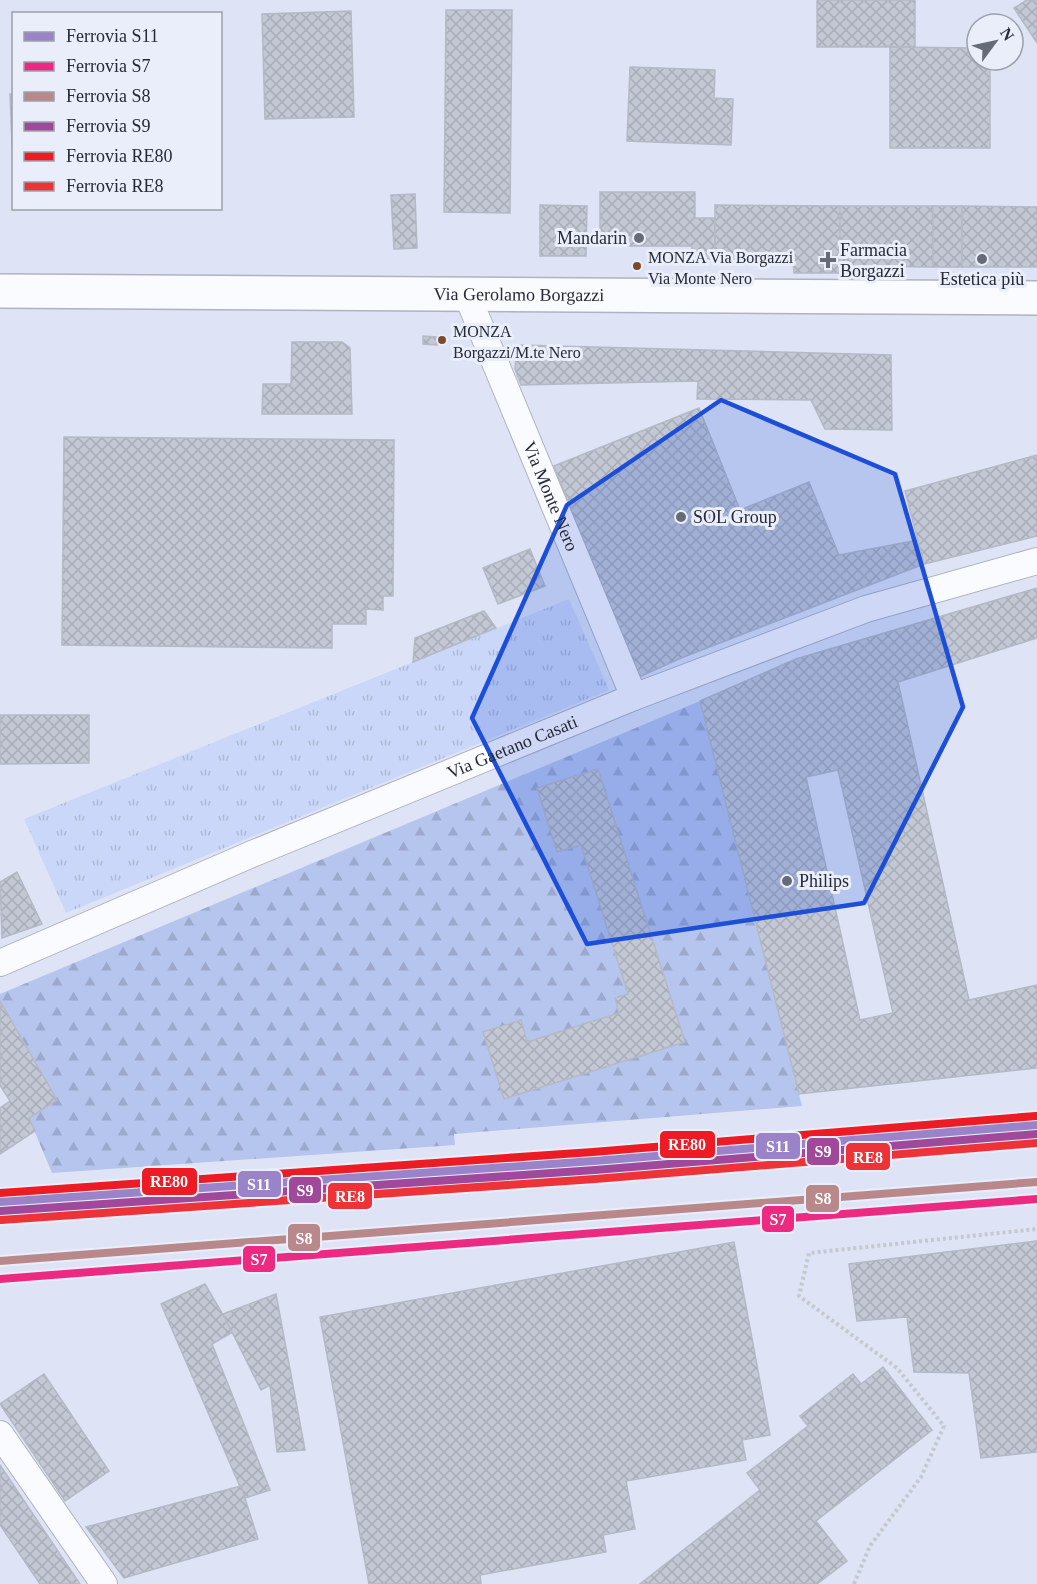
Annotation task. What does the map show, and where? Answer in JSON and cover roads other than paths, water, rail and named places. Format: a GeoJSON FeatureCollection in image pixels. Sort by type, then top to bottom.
{"type":"FeatureCollection","features":[{"type":"Feature","properties":{"kind":"main road","name":"Via Gerolamo Borgazzi"},"geometry":{"type":"LineString","coordinates":[[0,291],[467,296],[1037,298]]}},
{"type":"Feature","properties":{"kind":"street","name":"Via Monte Nero"},"geometry":{"type":"LineString","coordinates":[[467,296],[634,697]]}},
{"type":"Feature","properties":{"kind":"street","name":"Via Gaetano Casati"},"geometry":{"type":"LineString","coordinates":[[0,963],[252,854],[634,697],[866,609],[1037,561]]}},
{"type":"Feature","properties":{"kind":"street"},"geometry":{"type":"LineString","coordinates":[[0,1434],[104,1584]]}},
{"type":"Feature","properties":{"kind":"rail line","name":"RE80"},"geometry":{"type":"LineString","coordinates":[[0,1193],[593,1152],[1036,1116]]}},
{"type":"Feature","properties":{"kind":"rail line","name":"S11"},"geometry":{"type":"LineString","coordinates":[[0,1202],[594,1161],[1037,1125]]}},
{"type":"Feature","properties":{"kind":"rail line","name":"S9"},"geometry":{"type":"LineString","coordinates":[[1,1211],[595,1170],[1037,1134]]}},
{"type":"Feature","properties":{"kind":"rail line","name":"RE8"},"geometry":{"type":"LineString","coordinates":[[1,1220],[595,1179],[1037,1143]]}},
{"type":"Feature","properties":{"kind":"rail line","name":"S8"},"geometry":{"type":"LineString","coordinates":[[0,1261],[1037,1182]]}},
{"type":"Feature","properties":{"kind":"rail line","name":"S7"},"geometry":{"type":"LineString","coordinates":[[0,1279],[1037,1199]]}},
{"type":"Feature","properties":{"kind":"place","name":"Mandarin"},"geometry":{"type":"Point","coordinates":[639,238]}},
{"type":"Feature","properties":{"kind":"place","name":"Estetica più"},"geometry":{"type":"Point","coordinates":[982,259]}},
{"type":"Feature","properties":{"kind":"place","name":"Farmacia Borgazzi"},"geometry":{"type":"Point","coordinates":[828,260]}},
{"type":"Feature","properties":{"kind":"place","name":"MONZA Via Borgazzi Via Monte Nero"},"geometry":{"type":"Point","coordinates":[637,266]}},
{"type":"Feature","properties":{"kind":"place","name":"MONZA Borgazzi/M.te Nero"},"geometry":{"type":"Point","coordinates":[442,340]}},
{"type":"Feature","properties":{"kind":"place","name":"SOL Group"},"geometry":{"type":"Point","coordinates":[681,517]}},
{"type":"Feature","properties":{"kind":"place","name":"Philips"},"geometry":{"type":"Point","coordinates":[787,881]}}]}
